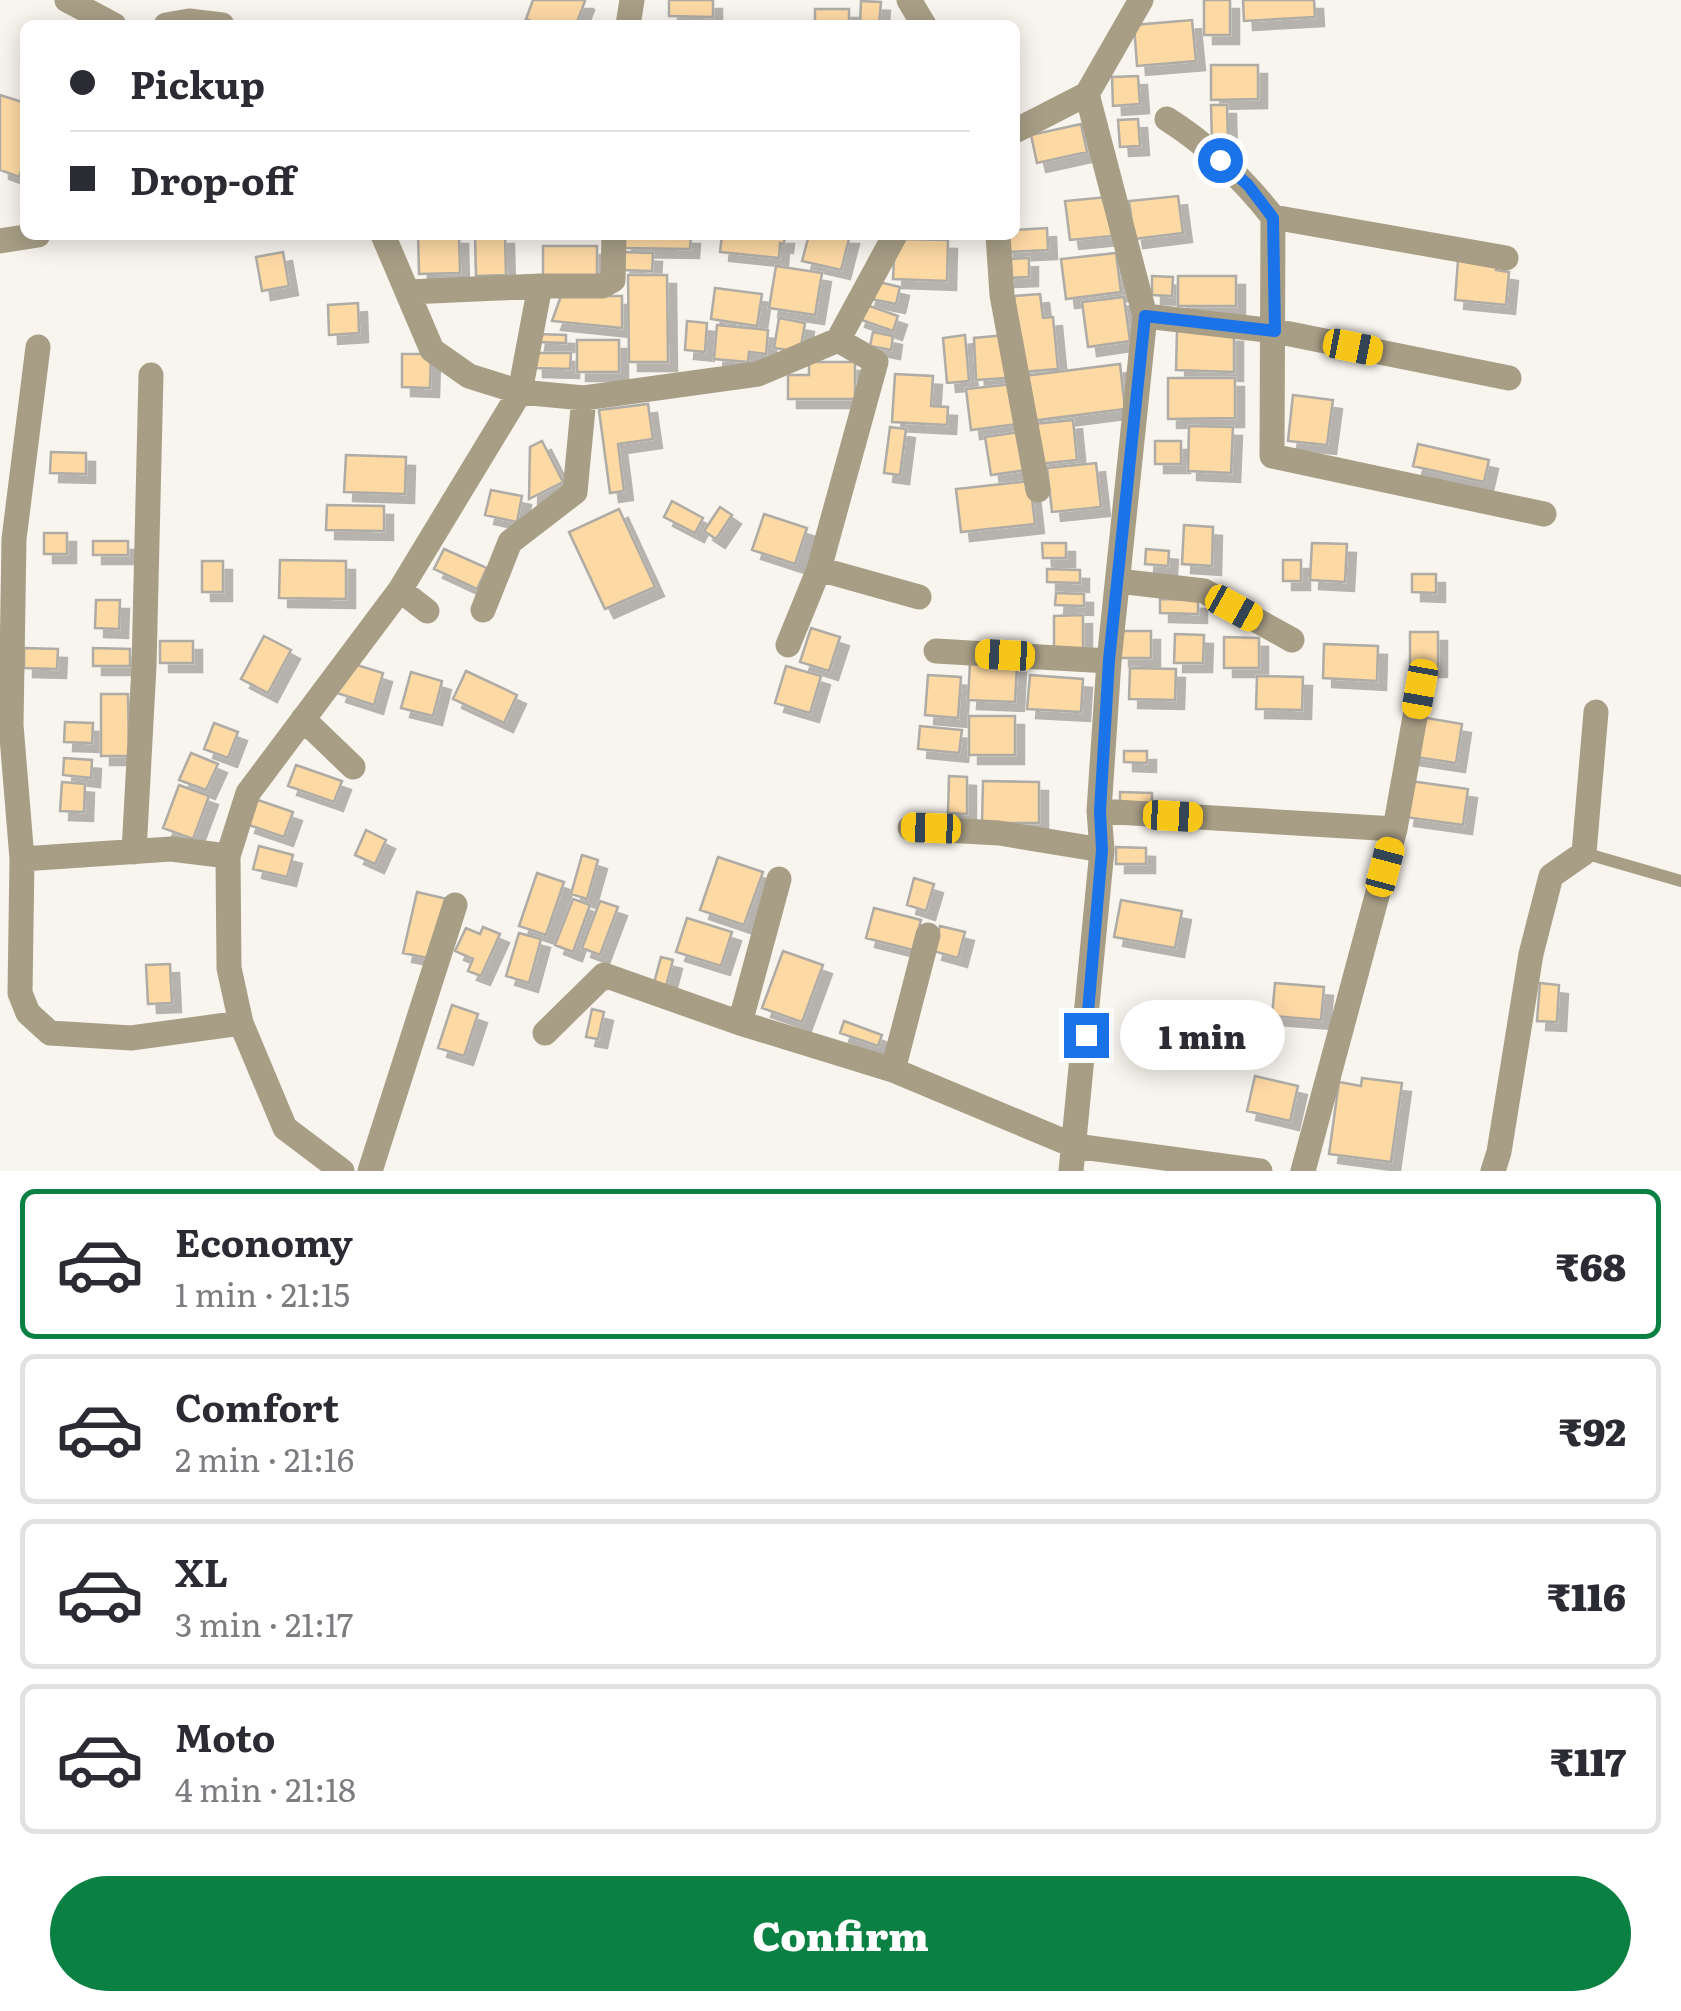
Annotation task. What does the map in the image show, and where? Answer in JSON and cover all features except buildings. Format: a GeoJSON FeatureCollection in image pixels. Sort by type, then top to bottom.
{"type":"FeatureCollection","features":[{"type":"Feature","properties":{"kind":"street"},"geometry":{"type":"LineString","coordinates":[[67,0],[105,20]]}},
{"type":"Feature","properties":{"kind":"street"},"geometry":{"type":"LineString","coordinates":[[1020,128],[1087,94],[1142,0]]}},
{"type":"Feature","properties":{"kind":"street"},"geometry":{"type":"LineString","coordinates":[[1073,1158],[1102,850],[1100,811],[1109,660],[1145,316],[1087,94]]}},
{"type":"Feature","properties":{"kind":"street"},"geometry":{"type":"LineString","coordinates":[[1167,118],[1192,134],[1248,185],[1273,218],[1272,456],[1544,514]]}},
{"type":"Feature","properties":{"kind":"street"},"geometry":{"type":"LineString","coordinates":[[1273,218],[1506,258]]}},
{"type":"Feature","properties":{"kind":"street"},"geometry":{"type":"LineString","coordinates":[[384,240],[432,350],[468,376],[520,392],[584,398],[758,374],[838,340],[892,240]]}},
{"type":"Feature","properties":{"kind":"street"},"geometry":{"type":"LineString","coordinates":[[409,292],[602,286],[613,280],[614,240]]}},
{"type":"Feature","properties":{"kind":"street"},"geometry":{"type":"LineString","coordinates":[[998,240],[1002,294],[1038,490]]}},
{"type":"Feature","properties":{"kind":"street"},"geometry":{"type":"LineString","coordinates":[[342,1171],[285,1128],[241,1024],[229,968],[228,856],[248,793],[400,590],[520,392],[540,286]]}},
{"type":"Feature","properties":{"kind":"street"},"geometry":{"type":"LineString","coordinates":[[1145,316],[1275,331],[1509,378]]}},
{"type":"Feature","properties":{"kind":"street"},"geometry":{"type":"LineString","coordinates":[[788,645],[819,570],[876,362],[838,340]]}},
{"type":"Feature","properties":{"kind":"street"},"geometry":{"type":"LineString","coordinates":[[38,347],[14,539],[5,725],[22,859],[20,993],[28,1013],[50,1033],[131,1038],[241,1024]]}},
{"type":"Feature","properties":{"kind":"street"},"geometry":{"type":"LineString","coordinates":[[134,852],[144,666],[151,375]]}},
{"type":"Feature","properties":{"kind":"street"},"geometry":{"type":"LineString","coordinates":[[484,610],[510,542],[575,492],[584,398]]}},
{"type":"Feature","properties":{"kind":"street"},"geometry":{"type":"LineString","coordinates":[[819,570],[919,597]]}},
{"type":"Feature","properties":{"kind":"street"},"geometry":{"type":"LineString","coordinates":[[1118,581],[1204,591],[1292,640]]}},
{"type":"Feature","properties":{"kind":"street"},"geometry":{"type":"LineString","coordinates":[[400,590],[427,611]]}},
{"type":"Feature","properties":{"kind":"street"},"geometry":{"type":"LineString","coordinates":[[936,651],[1109,660]]}},
{"type":"Feature","properties":{"kind":"street"},"geometry":{"type":"LineString","coordinates":[[1304,1171],[1395,829],[1420,689]]}},
{"type":"Feature","properties":{"kind":"street"},"geometry":{"type":"LineString","coordinates":[[1492,1171],[1531,954],[1550,876],[1584,852],[1596,712]]}},
{"type":"Feature","properties":{"kind":"street"},"geometry":{"type":"LineString","coordinates":[[303,718],[353,767]]}},
{"type":"Feature","properties":{"kind":"street"},"geometry":{"type":"LineString","coordinates":[[1100,811],[1395,829]]}},
{"type":"Feature","properties":{"kind":"street"},"geometry":{"type":"LineString","coordinates":[[910,828],[1000,834],[1102,850]]}},
{"type":"Feature","properties":{"kind":"street"},"geometry":{"type":"LineString","coordinates":[[22,859],[171,850],[228,856]]}},
{"type":"Feature","properties":{"kind":"street"},"geometry":{"type":"LineString","coordinates":[[740,1023],[778,880]]}},
{"type":"Feature","properties":{"kind":"street"},"geometry":{"type":"LineString","coordinates":[[370,1171],[455,905]]}},
{"type":"Feature","properties":{"kind":"street"},"geometry":{"type":"LineString","coordinates":[[894,1070],[928,935]]}},
{"type":"Feature","properties":{"kind":"street"},"geometry":{"type":"LineString","coordinates":[[545,1033],[604,975],[740,1023],[894,1070],[1073,1158],[1260,1171]]}},
{"type":"Feature","properties":{"kind":"lane"},"geometry":{"type":"LineString","coordinates":[[1584,852],[1681,881]]}},
{"type":"Feature","properties":{"kind":"route"},"geometry":{"type":"LineString","coordinates":[[1086,1035],[1102,850],[1100,811],[1109,660],[1145,316],[1275,331],[1273,218],[1248,185],[1220,160]]}}]}
